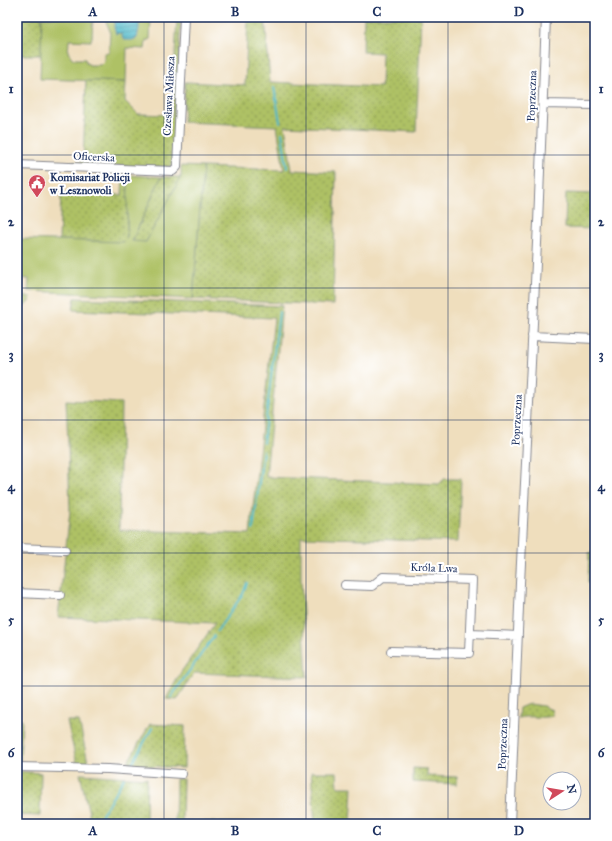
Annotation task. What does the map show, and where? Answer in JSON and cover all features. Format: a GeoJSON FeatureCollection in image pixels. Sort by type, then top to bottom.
{"type":"FeatureCollection","features":[{"type":"Feature","properties":{"kind":"street","name":"Czesława Miłosza"},"geometry":{"type":"LineString","coordinates":[[170,172],[177,167],[184,17]]}},
{"type":"Feature","properties":{"kind":"street","name":"Poprzeczna"},"geometry":{"type":"LineString","coordinates":[[510,824],[546,17]]}},
{"type":"Feature","properties":{"kind":"street"},"geometry":{"type":"LineString","coordinates":[[543,104],[595,105]]}},
{"type":"Feature","properties":{"kind":"street","name":"Oficerska"},"geometry":{"type":"LineString","coordinates":[[17,165],[170,172]]}},
{"type":"Feature","properties":{"kind":"street"},"geometry":{"type":"LineString","coordinates":[[532,336],[595,339]]}},
{"type":"Feature","properties":{"kind":"street"},"geometry":{"type":"LineString","coordinates":[[17,548],[65,550]]}},
{"type":"Feature","properties":{"kind":"street","name":"Króla Lwa"},"geometry":{"type":"LineString","coordinates":[[344,585],[372,586],[383,577],[472,580],[469,653],[391,650]]}},
{"type":"Feature","properties":{"kind":"street"},"geometry":{"type":"LineString","coordinates":[[17,593],[60,595]]}},
{"type":"Feature","properties":{"kind":"street"},"geometry":{"type":"LineString","coordinates":[[470,634],[518,636]]}},
{"type":"Feature","properties":{"kind":"street"},"geometry":{"type":"LineString","coordinates":[[17,767],[182,774]]}},
{"type":"Feature","properties":{"kind":"green space"},"geometry":{"type":"Polygon","coordinates":[[[17,17],[42,17],[41,55],[17,55],[17,17]]]}},
{"type":"Feature","properties":{"kind":"green space"},"geometry":{"type":"Polygon","coordinates":[[[42,17],[93,17],[91,41],[69,40],[68,52],[73,59],[85,59],[86,63],[90,65],[100,65],[104,61],[104,53],[109,52],[110,31],[104,17],[151,17],[150,39],[146,41],[145,49],[127,48],[126,82],[40,79],[42,17]]]}},
{"type":"Feature","properties":{"kind":"green space"},"geometry":{"type":"Polygon","coordinates":[[[177,17],[181,17],[174,159],[171,167],[72,165],[72,162],[83,162],[86,80],[126,82],[125,101],[138,114],[172,115],[177,17]]]}},
{"type":"Feature","properties":{"kind":"green space"},"geometry":{"type":"Polygon","coordinates":[[[248,17],[265,17],[270,82],[381,87],[382,53],[363,52],[364,17],[421,17],[416,132],[285,126],[292,170],[336,172],[333,305],[193,299],[203,167],[284,170],[277,126],[183,122],[185,82],[245,85],[248,17]]]}},
{"type":"Feature","properties":{"kind":"green space"},"geometry":{"type":"Polygon","coordinates":[[[181,166],[203,167],[193,299],[28,291],[29,279],[17,278],[20,239],[123,242],[127,238],[128,175],[161,177],[132,241],[146,242],[181,177],[181,166]]]}},
{"type":"Feature","properties":{"kind":"green space"},"geometry":{"type":"Polygon","coordinates":[[[123,175],[128,175],[127,238],[123,242],[59,240],[61,193],[122,195],[123,175]]]}},
{"type":"Feature","properties":{"kind":"green space"},"geometry":{"type":"Polygon","coordinates":[[[161,177],[181,177],[146,242],[132,242],[161,177]]]}},
{"type":"Feature","properties":{"kind":"green space"},"geometry":{"type":"Polygon","coordinates":[[[566,193],[595,194],[595,229],[565,228],[566,193]]]}},
{"type":"Feature","properties":{"kind":"green space"},"geometry":{"type":"Polygon","coordinates":[[[18,296],[31,297],[26,305],[17,311],[18,296]]]}},
{"type":"Feature","properties":{"kind":"green space"},"geometry":{"type":"Polygon","coordinates":[[[75,298],[282,306],[266,477],[439,484],[444,479],[461,479],[458,542],[301,537],[301,581],[307,677],[194,673],[177,700],[166,699],[181,672],[215,623],[58,617],[70,511],[66,400],[121,403],[119,530],[250,534],[274,318],[73,310],[75,298]]]}},
{"type":"Feature","properties":{"kind":"green space"},"geometry":{"type":"Polygon","coordinates":[[[589,553],[595,553],[593,572],[594,583],[588,583],[589,553]]]}},
{"type":"Feature","properties":{"kind":"green space"},"geometry":{"type":"Polygon","coordinates":[[[530,704],[543,706],[552,710],[552,716],[518,718],[519,708],[530,704]]]}},
{"type":"Feature","properties":{"kind":"green space"},"geometry":{"type":"Polygon","coordinates":[[[17,719],[22,719],[20,762],[17,762],[17,719]]]}},
{"type":"Feature","properties":{"kind":"green space"},"geometry":{"type":"Polygon","coordinates":[[[67,721],[79,721],[88,762],[93,764],[77,764],[67,721]]]}},
{"type":"Feature","properties":{"kind":"green space"},"geometry":{"type":"Polygon","coordinates":[[[150,724],[185,726],[184,768],[126,765],[150,724]]]}},
{"type":"Feature","properties":{"kind":"green space"},"geometry":{"type":"Polygon","coordinates":[[[413,768],[427,769],[427,776],[457,777],[457,784],[413,782],[413,768]]]}},
{"type":"Feature","properties":{"kind":"green space"},"geometry":{"type":"Polygon","coordinates":[[[17,771],[41,773],[40,816],[17,815],[17,771]]]}},
{"type":"Feature","properties":{"kind":"green space"},"geometry":{"type":"Polygon","coordinates":[[[311,772],[337,772],[338,787],[353,787],[351,824],[315,824],[311,772]]]}},
{"type":"Feature","properties":{"kind":"green space"},"geometry":{"type":"Polygon","coordinates":[[[80,774],[147,778],[146,820],[175,821],[176,779],[183,779],[182,821],[261,824],[88,824],[90,818],[80,774]]]}},
{"type":"Feature","properties":{"kind":"water"},"geometry":{"type":"Polygon","coordinates":[[[115,17],[138,17],[139,28],[137,38],[132,40],[124,40],[122,34],[116,34],[114,27],[115,17]]]}},
{"type":"Feature","properties":{"kind":"waterway"},"geometry":{"type":"LineString","coordinates":[[274,87],[280,122]]}},
{"type":"Feature","properties":{"kind":"waterway"},"geometry":{"type":"LineString","coordinates":[[282,133],[287,168]]}},
{"type":"Feature","properties":{"kind":"waterway"},"geometry":{"type":"LineString","coordinates":[[263,443],[279,312]]}},
{"type":"Feature","properties":{"kind":"waterway"},"geometry":{"type":"LineString","coordinates":[[253,530],[263,451]]}},
{"type":"Feature","properties":{"kind":"waterway"},"geometry":{"type":"LineString","coordinates":[[217,631],[243,594],[247,583]]}},
{"type":"Feature","properties":{"kind":"waterway"},"geometry":{"type":"LineString","coordinates":[[171,697],[214,636]]}},
{"type":"Feature","properties":{"kind":"waterway"},"geometry":{"type":"LineString","coordinates":[[131,766],[152,728]]}},
{"type":"Feature","properties":{"kind":"waterway"},"geometry":{"type":"LineString","coordinates":[[98,824],[100,818],[124,778]]}},
{"type":"Feature","properties":{"kind":"place","name":"Komisariat Policji w Lesznowoli"},"geometry":{"type":"Point","coordinates":[37,198]}}]}
